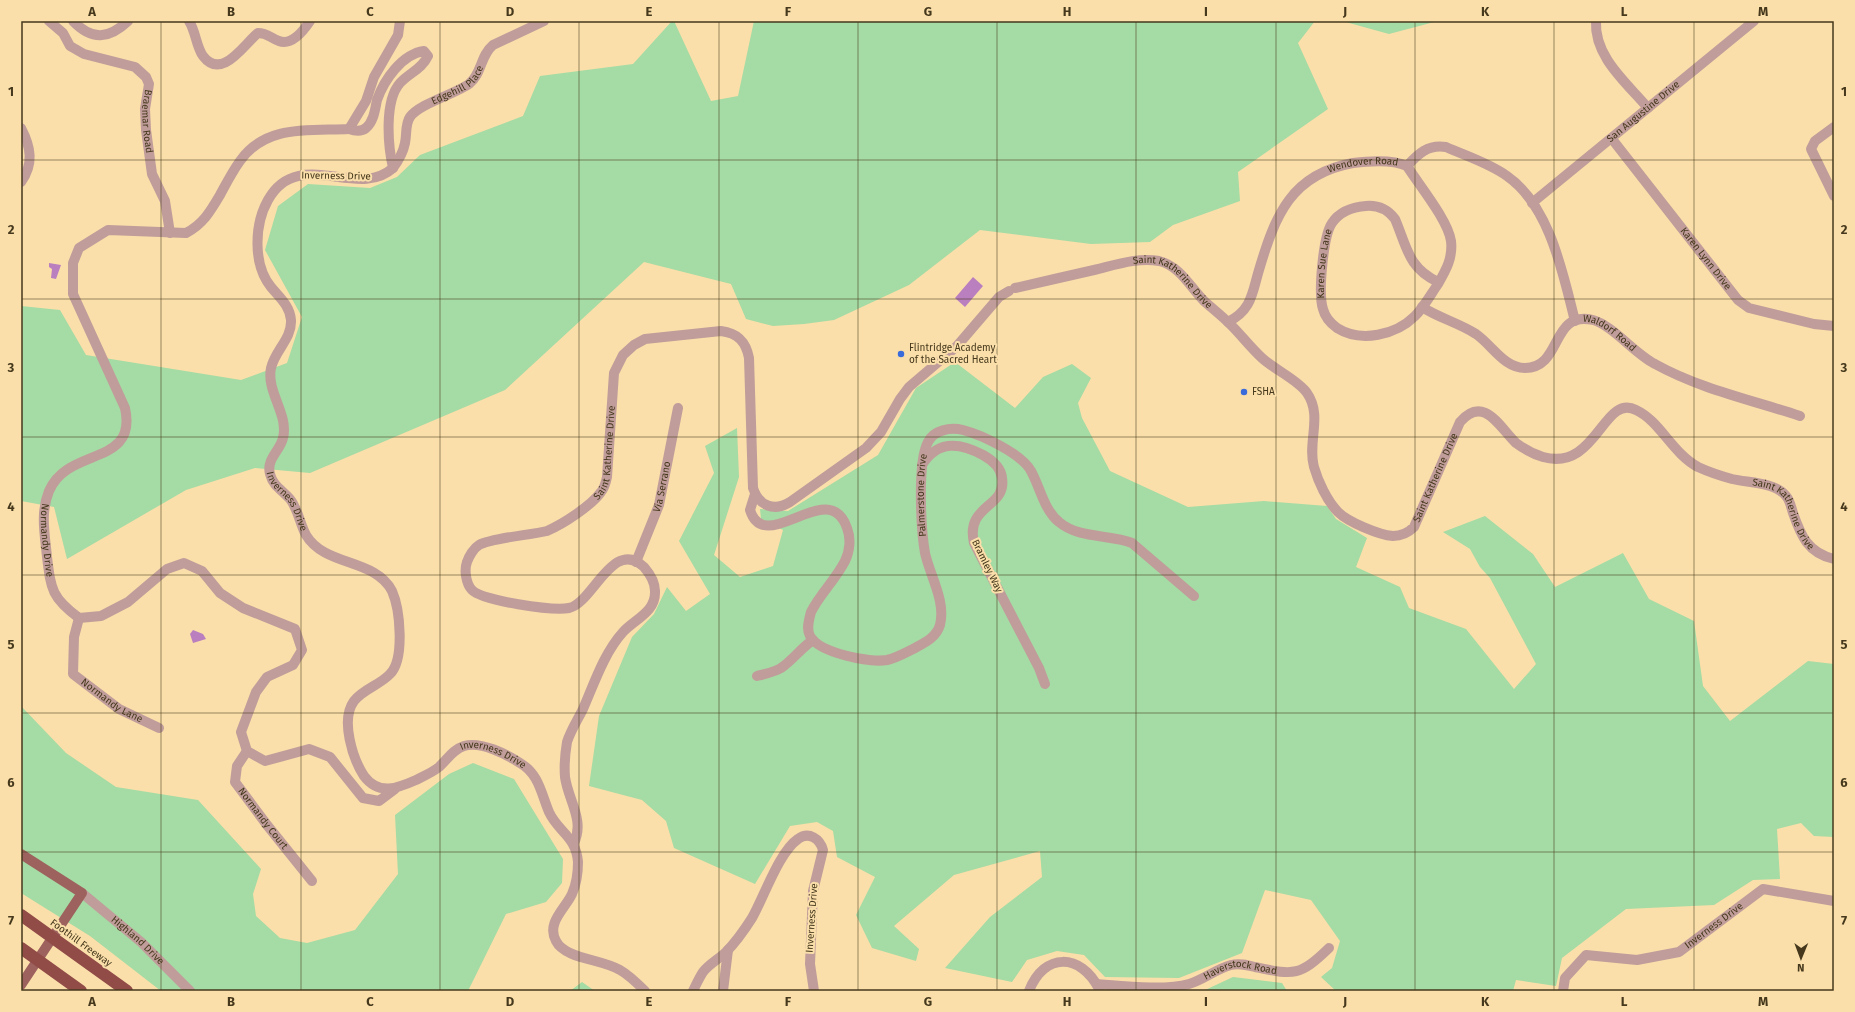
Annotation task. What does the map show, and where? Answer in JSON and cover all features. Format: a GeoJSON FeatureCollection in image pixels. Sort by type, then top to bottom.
{"type":"FeatureCollection","features":[{"type":"Feature","properties":{"kind":"highway","name":"Foothill Freeway"},"geometry":{"type":"LineString","coordinates":[[21,915],[127,991]]}},
{"type":"Feature","properties":{"kind":"highway"},"geometry":{"type":"LineString","coordinates":[[21,948],[81,991]]}},
{"type":"Feature","properties":{"kind":"main road"},"geometry":{"type":"LineString","coordinates":[[21,854],[82,893],[23,983]]}},
{"type":"Feature","properties":{"kind":"street","name":"Braemar Road"},"geometry":{"type":"LineString","coordinates":[[48,21],[63,33],[70,46],[84,54],[135,67],[146,77],[149,84],[145,109],[146,130],[152,174],[164,201],[170,233]]}},
{"type":"Feature","properties":{"kind":"street"},"geometry":{"type":"LineString","coordinates":[[73,21],[90,35],[102,36],[118,30],[128,21]]}},
{"type":"Feature","properties":{"kind":"street"},"geometry":{"type":"LineString","coordinates":[[189,21],[204,56],[211,62],[218,65],[227,63],[258,34],[266,33],[279,41],[285,42],[299,35],[310,21]]}},
{"type":"Feature","properties":{"kind":"street"},"geometry":{"type":"LineString","coordinates":[[392,168],[389,133],[394,93],[400,83],[424,64],[428,56],[424,51],[417,52],[387,78],[381,89],[370,124],[365,129],[357,132],[349,129],[366,101],[374,77],[398,34],[400,21]]}},
{"type":"Feature","properties":{"kind":"street","name":"Edgehill Place"},"geometry":{"type":"LineString","coordinates":[[392,168],[401,157],[405,144],[406,127],[412,114],[470,83],[481,67],[486,50],[493,45],[544,21]]}},
{"type":"Feature","properties":{"kind":"street"},"geometry":{"type":"LineString","coordinates":[[1596,21],[1599,48],[1608,61],[1648,108]]}},
{"type":"Feature","properties":{"kind":"street","name":"San Augustine Drive"},"geometry":{"type":"LineString","coordinates":[[1532,203],[1612,139],[1754,21]]}},
{"type":"Feature","properties":{"kind":"street"},"geometry":{"type":"LineString","coordinates":[[1834,127],[1815,141],[1811,149],[1834,196]]}},
{"type":"Feature","properties":{"kind":"street"},"geometry":{"type":"LineString","coordinates":[[21,128],[30,148],[30,163],[21,182]]}},
{"type":"Feature","properties":{"kind":"street","name":"Normandy Drive"},"geometry":{"type":"LineString","coordinates":[[79,618],[56,599],[50,581],[43,517],[45,502],[54,482],[72,466],[115,447],[123,438],[127,430],[128,419],[125,408],[73,294],[73,263],[79,248],[108,230],[123,229],[186,233],[205,220],[240,160],[252,148],[280,133],[292,130],[349,129]]}},
{"type":"Feature","properties":{"kind":"street","name":"Karen Lynn Drive"},"geometry":{"type":"LineString","coordinates":[[1612,139],[1738,300],[1749,308],[1814,324],[1834,326]]}},
{"type":"Feature","properties":{"kind":"street","name":"Wendover Road"},"geometry":{"type":"LineString","coordinates":[[1228,322],[1242,313],[1251,300],[1268,243],[1278,219],[1294,192],[1315,176],[1343,165],[1399,162],[1407,166],[1426,149],[1433,146],[1446,147],[1507,176],[1532,203],[1550,237],[1575,321]]}},
{"type":"Feature","properties":{"kind":"street","name":"Karen Sue Lane"},"geometry":{"type":"LineString","coordinates":[[1407,166],[1443,221],[1449,234],[1451,251],[1450,260],[1438,282],[1416,315],[1402,326],[1370,337],[1344,332],[1333,325],[1325,315],[1321,294],[1326,239],[1332,222],[1342,213],[1356,208],[1371,206],[1386,210],[1395,218],[1412,262],[1427,277],[1438,282]]}},
{"type":"Feature","properties":{"kind":"street","name":"Inverness Drive"},"geometry":{"type":"LineString","coordinates":[[392,168],[384,175],[367,178],[317,174],[301,175],[290,178],[275,190],[262,213],[258,248],[260,266],[264,276],[289,310],[291,321],[290,332],[278,350],[271,370],[272,389],[280,410],[283,429],[283,439],[270,463],[269,470],[271,478],[278,489],[290,499],[307,537],[327,554],[376,575],[392,591],[395,604],[400,637],[396,665],[391,673],[354,701],[348,719],[351,748],[366,779],[375,787],[384,790],[395,789],[428,774],[440,766],[448,756],[465,746],[474,745],[486,747],[519,762],[532,772],[539,783],[550,815],[574,843],[578,861],[576,882],[571,896],[557,916],[554,925],[553,936],[556,943],[568,953],[607,964],[620,970],[645,991]]}},
{"type":"Feature","properties":{"kind":"street","name":"Saint Katherine Drive"},"geometry":{"type":"LineString","coordinates":[[636,562],[629,560],[616,563],[608,569],[585,597],[569,608],[545,608],[484,598],[472,590],[469,586],[466,573],[469,556],[479,545],[547,531],[557,527],[582,509],[601,492],[607,477],[614,373],[623,355],[634,344],[645,339],[722,331],[729,332],[739,337],[744,344],[749,358],[753,488],[755,494],[765,505],[771,507],[784,505],[866,448],[881,432],[900,399],[909,387],[957,346],[999,297],[1012,290],[1133,261],[1159,261],[1184,276],[1204,301],[1228,322],[1267,362],[1296,382],[1307,393],[1312,401],[1315,418],[1312,446],[1314,468],[1334,507],[1343,516],[1356,524],[1393,536],[1409,532],[1414,527],[1460,422],[1469,414],[1480,412],[1492,415],[1524,449],[1535,454],[1555,459],[1567,457],[1581,450],[1595,437],[1614,413],[1619,409],[1632,408],[1641,413],[1678,452],[1698,466],[1732,479],[1779,490],[1788,498],[1801,535],[1805,542],[1818,554],[1834,559]]}},
{"type":"Feature","properties":{"kind":"street","name":"Waldorf Road"},"geometry":{"type":"LineString","coordinates":[[1422,307],[1455,322],[1477,335],[1509,364],[1524,368],[1538,365],[1544,361],[1550,354],[1561,330],[1575,321],[1592,320],[1600,323],[1654,364],[1686,379],[1743,400],[1763,404],[1800,416]]}},
{"type":"Feature","properties":{"kind":"street","name":"Via Serrano"},"geometry":{"type":"LineString","coordinates":[[636,562],[659,505],[678,408]]}},
{"type":"Feature","properties":{"kind":"street","name":"Palmerstone Drive"},"geometry":{"type":"LineString","coordinates":[[812,640],[818,645],[834,652],[877,661],[896,657],[925,643],[937,632],[941,616],[940,605],[925,554],[922,531],[922,465],[927,443],[937,433],[952,429],[960,429],[984,439],[1026,463],[1051,514],[1057,522],[1074,531],[1123,539],[1132,543],[1194,596]]}},
{"type":"Feature","properties":{"kind":"street","name":"Bramley Way"},"geometry":{"type":"LineString","coordinates":[[922,465],[930,455],[938,450],[954,445],[974,450],[988,458],[1001,471],[1003,484],[1002,490],[994,501],[979,514],[974,524],[972,536],[974,543],[1039,668],[1045,684]]}},
{"type":"Feature","properties":{"kind":"street"},"geometry":{"type":"LineString","coordinates":[[755,494],[750,510],[755,521],[761,524],[776,525],[823,509],[836,511],[846,524],[849,537],[849,551],[845,561],[811,612],[808,629],[812,640],[804,645],[782,667],[757,676]]}},
{"type":"Feature","properties":{"kind":"street"},"geometry":{"type":"LineString","coordinates":[[574,843],[578,835],[578,825],[565,777],[564,766],[567,742],[616,641],[631,625],[650,609],[655,592],[651,577],[641,565],[636,562]]}},
{"type":"Feature","properties":{"kind":"street"},"geometry":{"type":"LineString","coordinates":[[79,618],[101,616],[128,602],[167,569],[184,563],[202,571],[220,593],[243,608],[295,629],[302,650],[293,665],[267,677],[256,692],[241,732],[247,751],[265,761],[309,749],[330,757],[363,798],[379,801],[395,789]]}},
{"type":"Feature","properties":{"kind":"street","name":"Normandy Lane"},"geometry":{"type":"LineString","coordinates":[[79,618],[74,637],[74,674],[119,709],[159,728]]}},
{"type":"Feature","properties":{"kind":"street","name":"Normandy Court"},"geometry":{"type":"LineString","coordinates":[[247,751],[237,766],[235,782],[312,881]]}},
{"type":"Feature","properties":{"kind":"street","name":"Inverness Drive"},"geometry":{"type":"LineString","coordinates":[[692,991],[703,972],[728,950],[751,918],[778,866],[791,846],[798,838],[807,836],[816,838],[821,843],[823,850],[813,891],[810,964],[814,991]]}},
{"type":"Feature","properties":{"kind":"street","name":"Inverness Drive"},"geometry":{"type":"LineString","coordinates":[[1563,991],[1565,978],[1586,955],[1637,960],[1679,952],[1763,889],[1834,901]]}},
{"type":"Feature","properties":{"kind":"street","name":"Highland Drive"},"geometry":{"type":"LineString","coordinates":[[82,893],[141,942],[190,991]]}},
{"type":"Feature","properties":{"kind":"street","name":"Haverstock Road"},"geometry":{"type":"LineString","coordinates":[[1098,987],[1146,987],[1189,984],[1231,965],[1286,973],[1298,972],[1311,965],[1329,948]]}},
{"type":"Feature","properties":{"kind":"street"},"geometry":{"type":"LineString","coordinates":[[723,991],[728,950]]}},
{"type":"Feature","properties":{"kind":"street"},"geometry":{"type":"LineString","coordinates":[[1029,991],[1038,973],[1048,964],[1060,961],[1071,962],[1080,967],[1098,987]]}},
{"type":"Feature","properties":{"kind":"green space"},"geometry":{"type":"Polygon","coordinates":[[[672,21],[674,21],[711,101],[738,96],[754,21],[1315,21],[1298,43],[1328,109],[1238,172],[1240,201],[1173,225],[1150,242],[1091,244],[980,230],[909,285],[834,320],[773,326],[746,319],[731,284],[644,262],[505,390],[310,473],[255,468],[186,490],[67,559],[54,507],[21,501],[21,306],[60,310],[86,355],[241,380],[287,363],[302,317],[265,250],[278,206],[308,184],[370,188],[397,177],[420,155],[523,116],[540,76],[633,64],[672,21]]]}},
{"type":"Feature","properties":{"kind":"green space"},"geometry":{"type":"Polygon","coordinates":[[[1342,21],[1438,21],[1389,34],[1342,21]]]}},
{"type":"Feature","properties":{"kind":"green space"},"geometry":{"type":"Polygon","coordinates":[[[955,362],[1015,408],[1043,377],[1072,364],[1091,378],[1078,403],[1082,418],[1110,471],[1188,507],[1264,501],[1327,506],[1336,519],[1367,538],[1356,567],[1400,587],[1409,608],[1466,629],[1514,689],[1536,664],[1490,578],[1480,567],[1470,549],[1443,532],[1485,516],[1533,554],[1555,587],[1623,553],[1649,599],[1694,621],[1703,686],[1730,721],[1808,661],[1834,664],[1834,837],[1814,836],[1801,823],[1777,829],[1780,879],[1753,880],[1714,905],[1626,909],[1562,958],[1556,986],[1516,980],[1513,991],[1336,991],[1321,977],[1332,968],[1340,941],[1311,900],[1265,890],[1242,953],[1179,978],[1105,977],[1084,955],[1057,951],[1027,960],[1012,982],[945,968],[990,917],[1042,877],[1040,851],[954,875],[894,926],[919,949],[916,961],[872,948],[856,915],[875,877],[837,857],[833,831],[817,822],[790,826],[755,884],[674,848],[666,821],[642,800],[589,786],[599,716],[632,637],[654,614],[667,587],[686,611],[710,594],[679,541],[714,473],[705,446],[737,428],[739,477],[714,555],[740,577],[773,566],[783,530],[761,519],[760,509],[788,511],[878,455],[916,388],[955,362]]]}},
{"type":"Feature","properties":{"kind":"green space"},"geometry":{"type":"Polygon","coordinates":[[[21,706],[66,753],[116,787],[198,800],[261,869],[253,894],[256,916],[280,938],[307,943],[355,930],[398,874],[395,815],[449,774],[473,763],[514,779],[563,859],[562,883],[546,902],[506,914],[468,991],[161,991],[90,936],[21,893],[21,706]]]}},
{"type":"Feature","properties":{"kind":"green space"},"geometry":{"type":"Polygon","coordinates":[[[1233,977],[1282,983],[1287,991],[1203,991],[1233,977]]]}},
{"type":"Feature","properties":{"kind":"green space"},"geometry":{"type":"Polygon","coordinates":[[[582,982],[595,991],[570,991],[582,982]]]}},
{"type":"Feature","properties":{"kind":"shaded area"},"geometry":{"type":"Polygon","coordinates":[[[49,263],[61,265],[56,279],[51,278],[52,269],[49,267],[49,263]]]}},
{"type":"Feature","properties":{"kind":"shaded area"},"geometry":{"type":"Polygon","coordinates":[[[973,277],[983,286],[965,307],[955,298],[973,277]]]}},
{"type":"Feature","properties":{"kind":"shaded area"},"geometry":{"type":"Polygon","coordinates":[[[193,630],[203,634],[206,639],[193,643],[190,634],[193,630]]]}},
{"type":"Feature","properties":{"kind":"place","name":"Flintridge Academy of the Sacred Heart"},"geometry":{"type":"Point","coordinates":[901,354]}},
{"type":"Feature","properties":{"kind":"place","name":"FSHA"},"geometry":{"type":"Point","coordinates":[1244,392]}}]}
